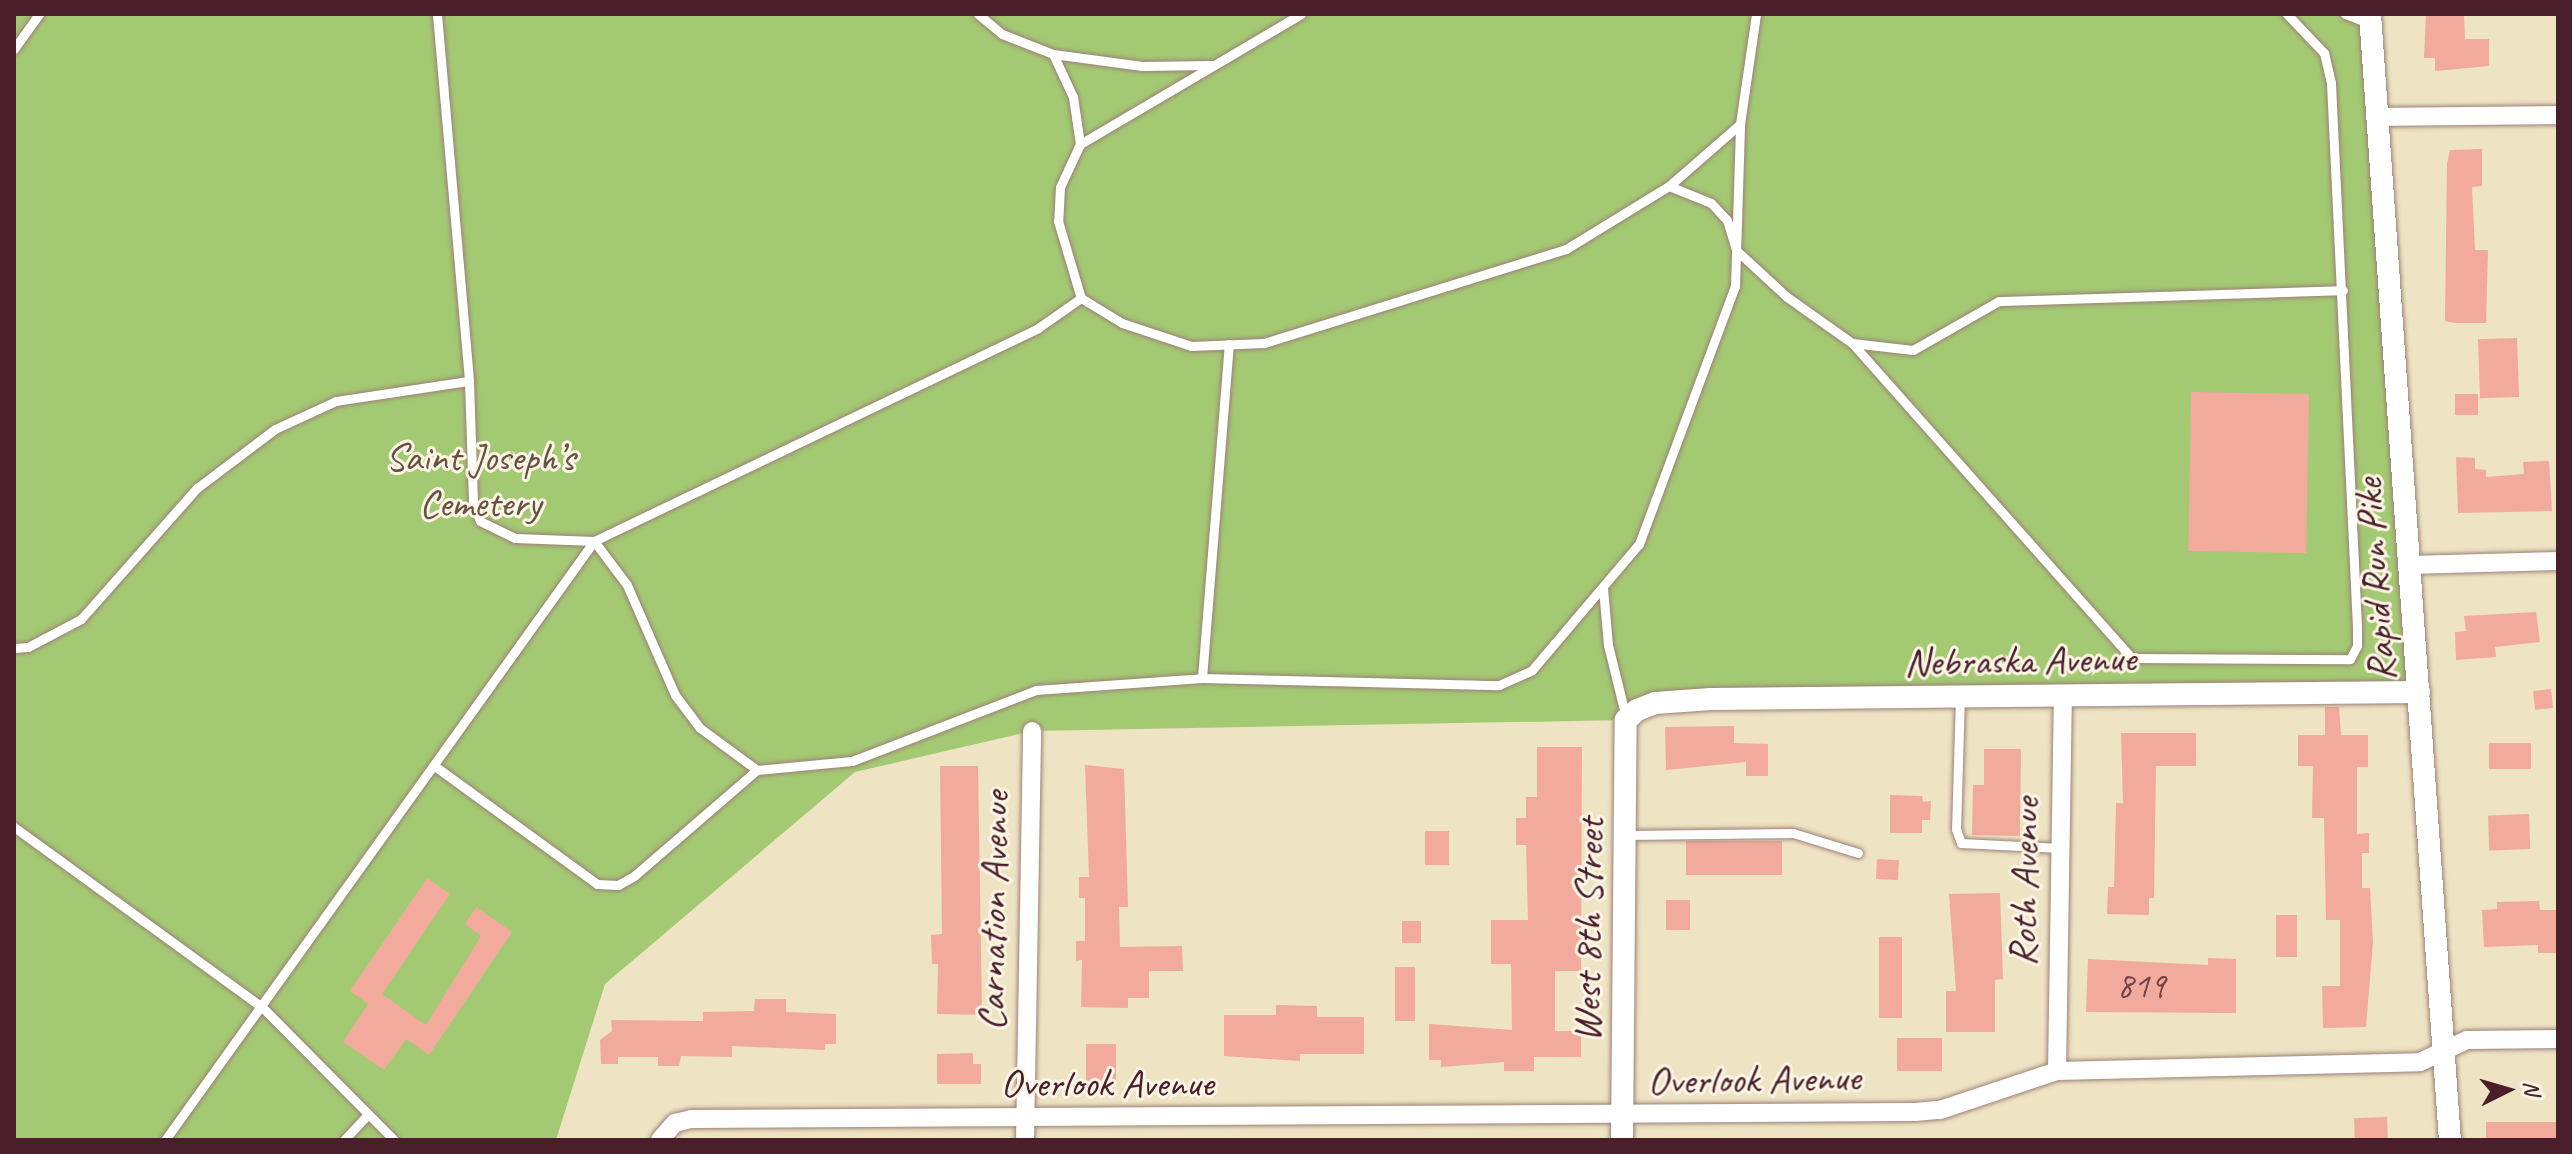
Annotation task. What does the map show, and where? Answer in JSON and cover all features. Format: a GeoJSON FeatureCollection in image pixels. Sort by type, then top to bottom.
{"type":"FeatureCollection","features":[{"type":"Feature","properties":{"kind":"street","name":"Rapid Run Pike"},"geometry":{"type":"LineString","coordinates":[[2371,19],[2450,1140]]}},
{"type":"Feature","properties":{"kind":"street"},"geometry":{"type":"LineString","coordinates":[[2378,117],[2558,115]]}},
{"type":"Feature","properties":{"kind":"street"},"geometry":{"type":"LineString","coordinates":[[2409,565],[2558,561]]}},
{"type":"Feature","properties":{"kind":"street","name":"Nebraska Avenue"},"geometry":{"type":"LineString","coordinates":[[1626,720],[1637,710],[1670,701],[2419,692]]}},
{"type":"Feature","properties":{"kind":"street","name":"Roth Avenue"},"geometry":{"type":"LineString","coordinates":[[2057,1071],[2063,695]]}},
{"type":"Feature","properties":{"kind":"street","name":"West 8th Street"},"geometry":{"type":"LineString","coordinates":[[1622,1140],[1626,720]]}},
{"type":"Feature","properties":{"kind":"street","name":"Carnation Avenue"},"geometry":{"type":"LineString","coordinates":[[1025,1140],[1032,731]]}},
{"type":"Feature","properties":{"kind":"street","name":"Overlook Avenue"},"geometry":{"type":"LineString","coordinates":[[660,1140],[675,1123],[691,1119],[1623,1117],[1940,1110],[2057,1071],[2420,1062],[2467,1040],[2558,1039]]}},
{"type":"Feature","properties":{"kind":"lane"},"geometry":{"type":"LineString","coordinates":[[14,49],[39,14]]}},
{"type":"Feature","properties":{"kind":"lane"},"geometry":{"type":"LineString","coordinates":[[437,14],[469,381],[473,503],[480,521],[515,538],[594,541],[1038,328],[1081,298]]}},
{"type":"Feature","properties":{"kind":"lane"},"geometry":{"type":"LineString","coordinates":[[978,14],[1002,34],[1053,54],[1142,66],[1216,65]]}},
{"type":"Feature","properties":{"kind":"lane"},"geometry":{"type":"LineString","coordinates":[[1080,144],[1301,14]]}},
{"type":"Feature","properties":{"kind":"lane"},"geometry":{"type":"LineString","coordinates":[[436,767],[597,884],[618,885],[634,876],[757,770],[852,761],[1036,690],[1202,678],[1499,685],[1532,670],[1639,544],[1735,286],[1740,124],[1756,14]]}},
{"type":"Feature","properties":{"kind":"lane"},"geometry":{"type":"LineString","coordinates":[[1669,186],[1711,203],[1727,220],[1736,250],[1787,297],[1852,343],[2132,658],[2350,659],[2357,646],[2357,627],[2331,83],[2324,53],[2287,14]]}},
{"type":"Feature","properties":{"kind":"lane"},"geometry":{"type":"LineString","coordinates":[[2345,14],[2371,19]]}},
{"type":"Feature","properties":{"kind":"lane"},"geometry":{"type":"LineString","coordinates":[[1053,54],[1073,97],[1080,144],[1060,187],[1058,221],[1081,298],[1122,323],[1191,346],[1264,343],[1566,249],[1669,186],[1740,124]]}},
{"type":"Feature","properties":{"kind":"lane"},"geometry":{"type":"LineString","coordinates":[[1852,343],[1913,350],[1999,301],[2343,290]]}},
{"type":"Feature","properties":{"kind":"lane"},"geometry":{"type":"LineString","coordinates":[[1202,678],[1229,344]]}},
{"type":"Feature","properties":{"kind":"lane"},"geometry":{"type":"LineString","coordinates":[[14,648],[28,647],[81,619],[197,488],[275,429],[336,401],[469,381]]}},
{"type":"Feature","properties":{"kind":"lane"},"geometry":{"type":"LineString","coordinates":[[165,1140],[436,767],[594,541]]}},
{"type":"Feature","properties":{"kind":"lane"},"geometry":{"type":"LineString","coordinates":[[594,541],[633,598],[675,695],[700,728],[757,770]]}},
{"type":"Feature","properties":{"kind":"lane"},"geometry":{"type":"LineString","coordinates":[[1603,588],[1608,645],[1626,720]]}},
{"type":"Feature","properties":{"kind":"lane"},"geometry":{"type":"LineString","coordinates":[[1960,696],[1956,829],[1961,843],[2061,848]]}},
{"type":"Feature","properties":{"kind":"lane"},"geometry":{"type":"LineString","coordinates":[[14,827],[262,1007],[394,1140]]}},
{"type":"Feature","properties":{"kind":"lane"},"geometry":{"type":"LineString","coordinates":[[1625,835],[1793,833],[1858,853]]}},
{"type":"Feature","properties":{"kind":"lane"},"geometry":{"type":"LineString","coordinates":[[344,1140],[368,1114]]}},
{"type":"Feature","properties":{"kind":"green space","name":"Saint Joseph’s Cemetery"},"geometry":{"type":"Polygon","coordinates":[[[14,14],[2370,14],[2419,692],[1711,699],[1626,720],[1032,731],[855,772],[605,984],[556,1140],[14,1140],[14,14]]]}},
{"type":"Feature","properties":{"kind":"building"},"geometry":{"type":"Polygon","coordinates":[[[2426,14],[2464,14],[2465,39],[2489,39],[2489,66],[2435,71],[2435,58],[2424,58],[2426,14]]]}},
{"type":"Feature","properties":{"kind":"building"},"geometry":{"type":"Polygon","coordinates":[[[2482,149],[2482,186],[2472,187],[2475,250],[2488,250],[2486,323],[2454,323],[2445,321],[2447,164],[2450,150],[2482,149]]]}},
{"type":"Feature","properties":{"kind":"building"},"geometry":{"type":"Polygon","coordinates":[[[2517,338],[2519,397],[2480,398],[2478,339],[2517,338]]]}},
{"type":"Feature","properties":{"kind":"building"},"geometry":{"type":"Polygon","coordinates":[[[2191,392],[2309,394],[2306,553],[2188,551],[2191,392]]]}},
{"type":"Feature","properties":{"kind":"building"},"geometry":{"type":"Polygon","coordinates":[[[2455,394],[2478,394],[2478,415],[2455,415],[2455,394]]]}},
{"type":"Feature","properties":{"kind":"building"},"geometry":{"type":"Polygon","coordinates":[[[2456,457],[2475,458],[2475,469],[2486,470],[2486,477],[2524,474],[2523,462],[2549,461],[2552,511],[2458,513],[2456,457]]]}},
{"type":"Feature","properties":{"kind":"building"},"geometry":{"type":"Polygon","coordinates":[[[2536,612],[2540,642],[2495,647],[2496,657],[2456,660],[2455,632],[2466,631],[2464,616],[2536,612]]]}},
{"type":"Feature","properties":{"kind":"building"},"geometry":{"type":"Polygon","coordinates":[[[2551,689],[2553,708],[2535,710],[2533,691],[2551,689]]]}},
{"type":"Feature","properties":{"kind":"building"},"geometry":{"type":"Polygon","coordinates":[[[2325,707],[2339,707],[2341,735],[2368,735],[2368,767],[2357,767],[2357,834],[2369,833],[2369,853],[2362,853],[2362,888],[2370,888],[2373,942],[2366,1027],[2323,1028],[2322,986],[2340,986],[2340,920],[2326,920],[2324,818],[2312,818],[2313,766],[2298,766],[2298,735],[2325,735],[2325,707]]]}},
{"type":"Feature","properties":{"kind":"building"},"geometry":{"type":"Polygon","coordinates":[[[1734,726],[1734,743],[1768,744],[1768,776],[1746,776],[1746,762],[1666,770],[1665,727],[1734,726]]]}},
{"type":"Feature","properties":{"kind":"building"},"geometry":{"type":"Polygon","coordinates":[[[2121,733],[2196,733],[2196,766],[2156,766],[2154,898],[2149,898],[2149,915],[2107,914],[2108,887],[2114,887],[2116,803],[2123,803],[2121,733]]]}},
{"type":"Feature","properties":{"kind":"building"},"geometry":{"type":"Polygon","coordinates":[[[2489,743],[2531,743],[2531,769],[2489,769],[2489,743]]]}},
{"type":"Feature","properties":{"kind":"building"},"geometry":{"type":"Polygon","coordinates":[[[1537,747],[1582,747],[1581,971],[1555,971],[1555,1031],[1581,1031],[1581,1057],[1534,1057],[1534,1071],[1504,1071],[1504,1062],[1441,1067],[1441,1060],[1429,1060],[1429,1024],[1512,1030],[1511,964],[1491,964],[1491,920],[1528,920],[1526,845],[1516,845],[1516,818],[1526,818],[1526,797],[1537,797],[1537,747]]]}},
{"type":"Feature","properties":{"kind":"building"},"geometry":{"type":"Polygon","coordinates":[[[1984,749],[2021,749],[2020,836],[1972,835],[1973,785],[1984,785],[1984,749]]]}},
{"type":"Feature","properties":{"kind":"building"},"geometry":{"type":"Polygon","coordinates":[[[1085,765],[1124,769],[1128,907],[1119,907],[1120,947],[1182,946],[1183,971],[1149,971],[1149,998],[1128,998],[1128,1008],[1081,1007],[1082,960],[1076,961],[1076,941],[1085,941],[1085,898],[1079,898],[1079,877],[1089,877],[1085,765]]]}},
{"type":"Feature","properties":{"kind":"building"},"geometry":{"type":"Polygon","coordinates":[[[940,766],[978,766],[982,1015],[937,1014],[938,964],[932,964],[931,935],[942,934],[940,766]]]}},
{"type":"Feature","properties":{"kind":"building"},"geometry":{"type":"Polygon","coordinates":[[[1890,795],[1922,796],[1923,802],[1931,801],[1930,820],[1922,820],[1922,833],[1890,833],[1890,795]]]}},
{"type":"Feature","properties":{"kind":"building"},"geometry":{"type":"Polygon","coordinates":[[[2529,814],[2530,849],[2489,850],[2488,815],[2529,814]]]}},
{"type":"Feature","properties":{"kind":"building"},"geometry":{"type":"Polygon","coordinates":[[[1425,831],[1449,831],[1449,865],[1425,865],[1425,831]]]}},
{"type":"Feature","properties":{"kind":"building"},"geometry":{"type":"Polygon","coordinates":[[[1686,841],[1782,841],[1782,875],[1686,875],[1686,841]]]}},
{"type":"Feature","properties":{"kind":"building"},"geometry":{"type":"Polygon","coordinates":[[[1877,859],[1899,860],[1898,880],[1876,879],[1877,859]]]}},
{"type":"Feature","properties":{"kind":"building"},"geometry":{"type":"Polygon","coordinates":[[[427,878],[450,894],[382,994],[426,1025],[481,936],[465,924],[476,907],[512,932],[429,1055],[406,1039],[384,1070],[343,1042],[368,1004],[350,991],[427,878]]]}},
{"type":"Feature","properties":{"kind":"building"},"geometry":{"type":"Polygon","coordinates":[[[2000,893],[2003,979],[1995,980],[1995,1032],[1946,1032],[1946,991],[1956,991],[1949,894],[2000,893]]]}},
{"type":"Feature","properties":{"kind":"building"},"geometry":{"type":"Polygon","coordinates":[[[1666,900],[1690,900],[1690,930],[1666,930],[1666,900]]]}},
{"type":"Feature","properties":{"kind":"building"},"geometry":{"type":"Polygon","coordinates":[[[2539,901],[2540,910],[2558,910],[2558,953],[2538,953],[2538,945],[2484,947],[2482,910],[2497,909],[2497,902],[2539,901]]]}},
{"type":"Feature","properties":{"kind":"building"},"geometry":{"type":"Polygon","coordinates":[[[2276,915],[2297,915],[2297,957],[2276,957],[2276,915]]]}},
{"type":"Feature","properties":{"kind":"building"},"geometry":{"type":"Polygon","coordinates":[[[1402,921],[1421,921],[1421,943],[1402,943],[1402,921]]]}},
{"type":"Feature","properties":{"kind":"building"},"geometry":{"type":"Polygon","coordinates":[[[1879,937],[1902,937],[1902,1018],[1879,1018],[1879,937]]]}},
{"type":"Feature","properties":{"kind":"building"},"geometry":{"type":"Polygon","coordinates":[[[2208,958],[2236,959],[2236,1013],[2086,1012],[2088,959],[2208,965],[2208,958]]]}},
{"type":"Feature","properties":{"kind":"building"},"geometry":{"type":"Polygon","coordinates":[[[1395,967],[1415,967],[1415,1021],[1395,1021],[1395,967]]]}},
{"type":"Feature","properties":{"kind":"building"},"geometry":{"type":"Polygon","coordinates":[[[755,999],[786,999],[786,1012],[836,1014],[836,1044],[825,1044],[825,1050],[732,1046],[732,1057],[681,1056],[679,1066],[658,1066],[658,1057],[618,1057],[618,1064],[601,1064],[600,1040],[612,1031],[611,1020],[703,1021],[703,1012],[754,1011],[755,999]]]}},
{"type":"Feature","properties":{"kind":"building"},"geometry":{"type":"Polygon","coordinates":[[[1276,1005],[1317,1006],[1317,1017],[1364,1017],[1364,1054],[1300,1054],[1300,1061],[1224,1056],[1224,1015],[1276,1015],[1276,1005]]]}},
{"type":"Feature","properties":{"kind":"building"},"geometry":{"type":"Polygon","coordinates":[[[1897,1038],[1942,1038],[1942,1071],[1897,1071],[1897,1038]]]}},
{"type":"Feature","properties":{"kind":"building"},"geometry":{"type":"Polygon","coordinates":[[[1086,1044],[1116,1044],[1116,1083],[1086,1083],[1086,1044]]]}},
{"type":"Feature","properties":{"kind":"building"},"geometry":{"type":"Polygon","coordinates":[[[973,1053],[973,1064],[981,1064],[981,1084],[937,1084],[937,1054],[973,1053]]]}},
{"type":"Feature","properties":{"kind":"building"},"geometry":{"type":"Polygon","coordinates":[[[2387,1117],[2388,1140],[2355,1140],[2354,1118],[2387,1117]]]}},
{"type":"Feature","properties":{"kind":"building"},"geometry":{"type":"Polygon","coordinates":[[[2486,1122],[2558,1122],[2558,1140],[2486,1140],[2486,1122]]]}}]}
